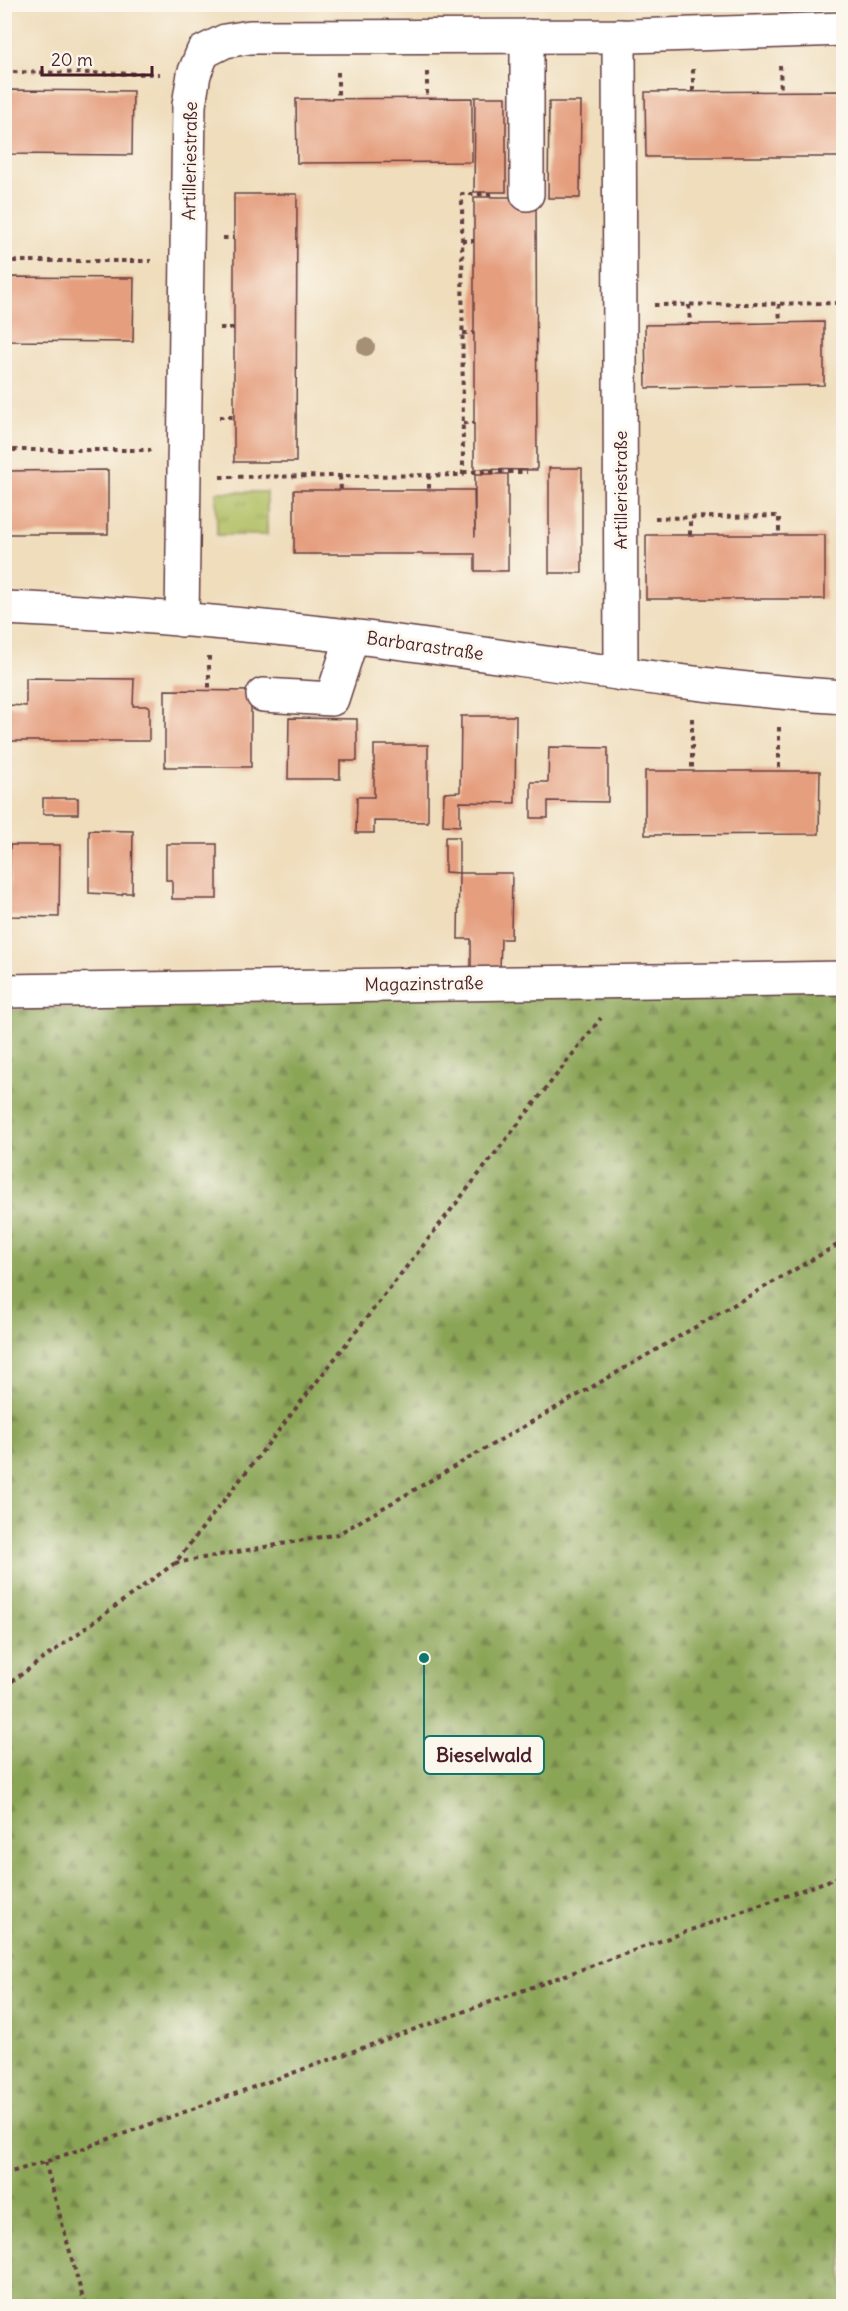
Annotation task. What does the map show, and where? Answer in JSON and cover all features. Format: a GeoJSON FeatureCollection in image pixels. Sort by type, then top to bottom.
{"type":"FeatureCollection","features":[{"type":"Feature","properties":{"kind":"street","name":"Artilleriestraße"},"geometry":{"type":"LineString","coordinates":[[182,620],[189,105],[194,74],[203,52],[225,41],[250,37],[619,36],[843,29]]}},
{"type":"Feature","properties":{"kind":"street"},"geometry":{"type":"LineString","coordinates":[[527,36],[527,194]]}},
{"type":"Feature","properties":{"kind":"street","name":"Artilleriestraße"},"geometry":{"type":"LineString","coordinates":[[619,36],[621,674]]}},
{"type":"Feature","properties":{"kind":"street","name":"Barbarastraße"},"geometry":{"type":"LineString","coordinates":[[4,608],[182,620],[352,637],[621,674],[779,693],[843,697]]}},
{"type":"Feature","properties":{"kind":"street"},"geometry":{"type":"LineString","coordinates":[[263,695],[332,699],[352,637]]}},
{"type":"Feature","properties":{"kind":"street","name":"Magazinstraße"},"geometry":{"type":"LineString","coordinates":[[4,991],[843,978]]}},
{"type":"Feature","properties":{"kind":"path"},"geometry":{"type":"LineString","coordinates":[[4,72],[194,74]]}},
{"type":"Feature","properties":{"kind":"path"},"geometry":{"type":"LineString","coordinates":[[4,450],[340,476],[463,475],[462,194],[527,194]]}},
{"type":"Feature","properties":{"kind":"path"},"geometry":{"type":"LineString","coordinates":[[462,241],[474,241]]}},
{"type":"Feature","properties":{"kind":"path"},"geometry":{"type":"LineString","coordinates":[[4,261],[188,261]]}},
{"type":"Feature","properties":{"kind":"path"},"geometry":{"type":"LineString","coordinates":[[620,305],[843,303]]}},
{"type":"Feature","properties":{"kind":"path"},"geometry":{"type":"LineString","coordinates":[[779,304],[780,323]]}},
{"type":"Feature","properties":{"kind":"path"},"geometry":{"type":"LineString","coordinates":[[689,305],[690,324]]}},
{"type":"Feature","properties":{"kind":"path"},"geometry":{"type":"LineString","coordinates":[[462,333],[474,333]]}},
{"type":"Feature","properties":{"kind":"path"},"geometry":{"type":"LineString","coordinates":[[463,423],[474,423]]}},
{"type":"Feature","properties":{"kind":"path"},"geometry":{"type":"LineString","coordinates":[[463,472],[527,472]]}},
{"type":"Feature","properties":{"kind":"path"},"geometry":{"type":"LineString","coordinates":[[340,476],[340,490]]}},
{"type":"Feature","properties":{"kind":"path"},"geometry":{"type":"LineString","coordinates":[[429,476],[429,490]]}},
{"type":"Feature","properties":{"kind":"path"},"geometry":{"type":"LineString","coordinates":[[621,518],[779,516],[779,536]]}},
{"type":"Feature","properties":{"kind":"path"},"geometry":{"type":"LineString","coordinates":[[690,517],[690,535]]}},
{"type":"Feature","properties":{"kind":"path"},"geometry":{"type":"LineString","coordinates":[[692,682],[692,771]]}},
{"type":"Feature","properties":{"kind":"path"},"geometry":{"type":"LineString","coordinates":[[779,693],[779,771]]}},
{"type":"Feature","properties":{"kind":"path"},"geometry":{"type":"LineString","coordinates":[[4,1687],[175,1563],[630,980]]}},
{"type":"Feature","properties":{"kind":"path"},"geometry":{"type":"LineString","coordinates":[[175,1563],[338,1534],[843,1241]]}},
{"type":"Feature","properties":{"kind":"path"},"geometry":{"type":"LineString","coordinates":[[4,2174],[45,2162],[843,1875]]}},
{"type":"Feature","properties":{"kind":"path"},"geometry":{"type":"LineString","coordinates":[[45,2162],[85,2307]]}},
{"type":"Feature","properties":{"kind":"green space"},"geometry":{"type":"Polygon","coordinates":[[[216,492],[267,492],[267,535],[217,535],[216,492]]]}},
{"type":"Feature","properties":{"kind":"green space"},"geometry":{"type":"Polygon","coordinates":[[[843,987],[843,2306],[5,2306],[4,1010],[471,994],[843,987]]]}},
{"type":"Feature","properties":{"kind":"building"},"geometry":{"type":"Polygon","coordinates":[[[4,90],[133,91],[132,155],[4,154],[4,90]]]}},
{"type":"Feature","properties":{"kind":"building"},"geometry":{"type":"Polygon","coordinates":[[[843,91],[843,157],[646,157],[645,92],[843,91]]]}},
{"type":"Feature","properties":{"kind":"building"},"geometry":{"type":"Polygon","coordinates":[[[475,97],[506,97],[506,192],[474,192],[475,97]]]}},
{"type":"Feature","properties":{"kind":"building"},"geometry":{"type":"Polygon","coordinates":[[[472,98],[472,162],[297,163],[296,99],[472,98]]]}},
{"type":"Feature","properties":{"kind":"building"},"geometry":{"type":"Polygon","coordinates":[[[549,102],[581,102],[580,198],[548,198],[549,102]]]}},
{"type":"Feature","properties":{"kind":"building"},"geometry":{"type":"Polygon","coordinates":[[[234,194],[297,194],[296,462],[234,462],[234,194]]]}},
{"type":"Feature","properties":{"kind":"building"},"geometry":{"type":"Polygon","coordinates":[[[474,197],[536,197],[537,470],[474,469],[474,197]]]}},
{"type":"Feature","properties":{"kind":"building"},"geometry":{"type":"Polygon","coordinates":[[[4,277],[134,278],[133,342],[4,341],[4,277]]]}},
{"type":"Feature","properties":{"kind":"building"},"geometry":{"type":"Polygon","coordinates":[[[824,322],[824,385],[646,388],[645,325],[824,322]]]}},
{"type":"Feature","properties":{"kind":"building"},"geometry":{"type":"Polygon","coordinates":[[[549,468],[582,468],[582,573],[549,573],[549,468]]]}},
{"type":"Feature","properties":{"kind":"building"},"geometry":{"type":"Polygon","coordinates":[[[108,470],[108,534],[4,534],[4,471],[108,470]]]}},
{"type":"Feature","properties":{"kind":"building"},"geometry":{"type":"Polygon","coordinates":[[[475,474],[508,474],[508,571],[475,571],[475,554],[294,554],[294,490],[474,490],[475,537],[475,474]]]}},
{"type":"Feature","properties":{"kind":"building"},"geometry":{"type":"Polygon","coordinates":[[[646,535],[825,535],[825,599],[646,599],[646,535]]]}},
{"type":"Feature","properties":{"kind":"building"},"geometry":{"type":"Polygon","coordinates":[[[26,678],[134,679],[133,706],[149,706],[149,741],[6,741],[7,705],[26,706],[26,678]]]}},
{"type":"Feature","properties":{"kind":"building"},"geometry":{"type":"Polygon","coordinates":[[[165,690],[251,691],[251,767],[165,767],[165,690]]]}},
{"type":"Feature","properties":{"kind":"building"},"geometry":{"type":"Polygon","coordinates":[[[461,716],[516,716],[515,803],[460,802],[460,826],[443,825],[444,793],[460,792],[461,716]]]}},
{"type":"Feature","properties":{"kind":"building"},"geometry":{"type":"Polygon","coordinates":[[[289,718],[357,719],[357,761],[340,761],[340,779],[288,779],[289,718]]]}},
{"type":"Feature","properties":{"kind":"building"},"geometry":{"type":"Polygon","coordinates":[[[374,745],[428,745],[428,822],[374,821],[374,833],[356,833],[357,797],[374,797],[374,745]]]}},
{"type":"Feature","properties":{"kind":"building"},"geometry":{"type":"Polygon","coordinates":[[[549,747],[608,748],[608,802],[548,801],[548,818],[531,818],[531,782],[548,782],[549,747]]]}},
{"type":"Feature","properties":{"kind":"building"},"geometry":{"type":"Polygon","coordinates":[[[645,771],[820,771],[819,834],[645,835],[645,771]]]}},
{"type":"Feature","properties":{"kind":"building"},"geometry":{"type":"Polygon","coordinates":[[[43,798],[78,798],[78,814],[43,814],[43,798]]]}},
{"type":"Feature","properties":{"kind":"building"},"geometry":{"type":"Polygon","coordinates":[[[89,830],[133,831],[132,893],[122,895],[89,893],[89,830]]]}},
{"type":"Feature","properties":{"kind":"building"},"geometry":{"type":"Polygon","coordinates":[[[445,837],[459,837],[459,873],[445,872],[445,837]]]}},
{"type":"Feature","properties":{"kind":"building"},"geometry":{"type":"Polygon","coordinates":[[[166,844],[217,844],[217,899],[172,899],[172,880],[166,880],[166,844]]]}},
{"type":"Feature","properties":{"kind":"building"},"geometry":{"type":"Polygon","coordinates":[[[10,845],[60,845],[59,917],[9,916],[10,845]]]}},
{"type":"Feature","properties":{"kind":"building"},"geometry":{"type":"Polygon","coordinates":[[[459,873],[512,873],[511,939],[501,939],[500,969],[471,968],[471,939],[458,939],[459,873]]]}},
{"type":"Feature","properties":{"kind":"place","name":"Bieselwald"},"geometry":{"type":"Point","coordinates":[424,1658]}}]}
